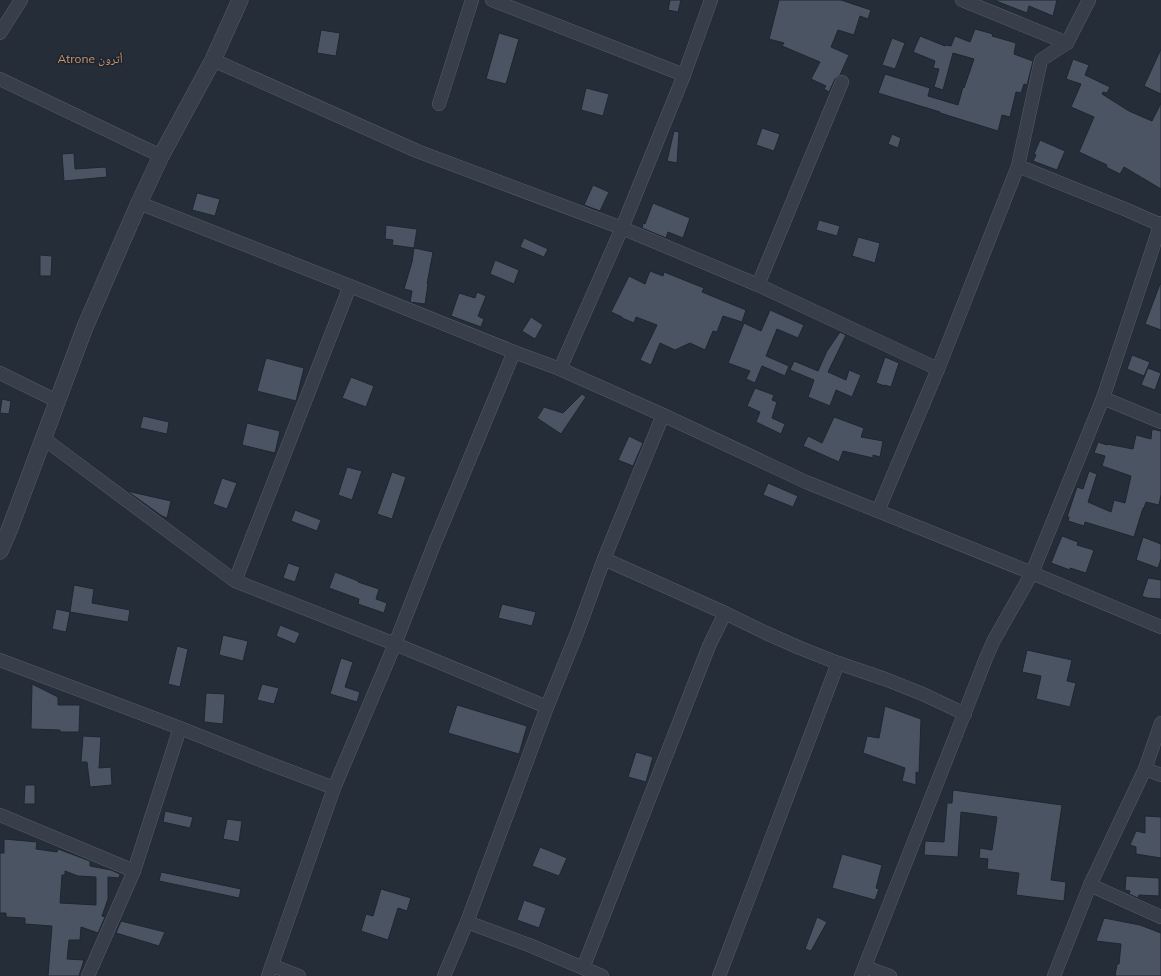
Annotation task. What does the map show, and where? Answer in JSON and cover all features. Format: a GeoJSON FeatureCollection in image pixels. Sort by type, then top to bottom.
{"type":"FeatureCollection","features":[{"type":"Feature","properties":{"kind":"street"},"geometry":{"type":"LineString","coordinates":[[0,33],[21,0]]}},
{"type":"Feature","properties":{"kind":"street"},"geometry":{"type":"LineString","coordinates":[[0,551],[85,327],[138,203],[161,156],[213,60],[240,0]]}},
{"type":"Feature","properties":{"kind":"street"},"geometry":{"type":"LineString","coordinates":[[439,104],[472,0]]}},
{"type":"Feature","properties":{"kind":"street"},"geometry":{"type":"LineString","coordinates":[[492,0],[684,75]]}},
{"type":"Feature","properties":{"kind":"street"},"geometry":{"type":"LineString","coordinates":[[560,369],[622,228],[684,75],[711,0]]}},
{"type":"Feature","properties":{"kind":"street"},"geometry":{"type":"LineString","coordinates":[[962,0],[1067,43]]}},
{"type":"Feature","properties":{"kind":"street"},"geometry":{"type":"LineString","coordinates":[[878,511],[938,369],[1018,166],[1041,60],[1067,43],[1089,0]]}},
{"type":"Feature","properties":{"kind":"street"},"geometry":{"type":"LineString","coordinates":[[213,60],[418,151],[622,228],[758,285],[938,369]]}},
{"type":"Feature","properties":{"kind":"street"},"geometry":{"type":"LineString","coordinates":[[0,79],[161,156]]}},
{"type":"Feature","properties":{"kind":"street"},"geometry":{"type":"LineString","coordinates":[[758,285],[842,82]]}},
{"type":"Feature","properties":{"kind":"street"},"geometry":{"type":"LineString","coordinates":[[890,976],[863,972],[994,640],[1032,573],[1103,398],[1161,224],[1018,166]]}},
{"type":"Feature","properties":{"kind":"street"},"geometry":{"type":"LineString","coordinates":[[138,203],[560,369],[806,482],[1032,573],[1161,627]]}},
{"type":"Feature","properties":{"kind":"street"},"geometry":{"type":"LineString","coordinates":[[235,581],[350,286]]}},
{"type":"Feature","properties":{"kind":"street"},"geometry":{"type":"LineString","coordinates":[[299,976],[271,971],[334,788],[395,644],[433,547],[514,352]]}},
{"type":"Feature","properties":{"kind":"street"},"geometry":{"type":"LineString","coordinates":[[0,373],[57,401]]}},
{"type":"Feature","properties":{"kind":"street"},"geometry":{"type":"LineString","coordinates":[[1103,398],[1161,422]]}},
{"type":"Feature","properties":{"kind":"street"},"geometry":{"type":"LineString","coordinates":[[444,976],[467,922],[604,559],[663,415]]}},
{"type":"Feature","properties":{"kind":"street"},"geometry":{"type":"LineString","coordinates":[[43,438],[235,581],[395,644],[548,707]]}},
{"type":"Feature","properties":{"kind":"street"},"geometry":{"type":"LineString","coordinates":[[604,559],[726,612],[766,633],[838,663],[926,695],[965,714]]}},
{"type":"Feature","properties":{"kind":"street"},"geometry":{"type":"LineString","coordinates":[[584,968],[709,646],[726,612]]}},
{"type":"Feature","properties":{"kind":"street"},"geometry":{"type":"LineString","coordinates":[[0,660],[334,788]]}},
{"type":"Feature","properties":{"kind":"street"},"geometry":{"type":"LineString","coordinates":[[719,976],[838,663]]}},
{"type":"Feature","properties":{"kind":"street"},"geometry":{"type":"LineString","coordinates":[[1054,976],[1090,885],[1145,769],[1161,722]]}},
{"type":"Feature","properties":{"kind":"street"},"geometry":{"type":"LineString","coordinates":[[88,976],[134,871],[180,728]]}},
{"type":"Feature","properties":{"kind":"street"},"geometry":{"type":"LineString","coordinates":[[1145,769],[1161,775]]}},
{"type":"Feature","properties":{"kind":"street"},"geometry":{"type":"LineString","coordinates":[[0,815],[134,871]]}},
{"type":"Feature","properties":{"kind":"street"},"geometry":{"type":"LineString","coordinates":[[1090,885],[1161,916]]}},
{"type":"Feature","properties":{"kind":"street"},"geometry":{"type":"LineString","coordinates":[[467,922],[529,945],[602,976]]}},
{"type":"Feature","properties":{"kind":"building"},"geometry":{"type":"Polygon","coordinates":[[[670,0],[681,0],[678,12],[668,10],[670,0]]]}},
{"type":"Feature","properties":{"kind":"building"},"geometry":{"type":"Polygon","coordinates":[[[779,0],[841,0],[871,10],[868,19],[860,16],[854,35],[838,30],[831,47],[849,55],[840,75],[835,79],[829,92],[824,89],[826,86],[811,79],[820,62],[782,46],[784,43],[769,39],[779,0]]]}},
{"type":"Feature","properties":{"kind":"building"},"geometry":{"type":"Polygon","coordinates":[[[996,0],[1057,0],[1053,16],[1029,6],[1027,13],[996,0]]]}},
{"type":"Feature","properties":{"kind":"building"},"geometry":{"type":"Polygon","coordinates":[[[975,29],[1016,43],[1014,54],[1033,61],[1027,85],[1024,84],[1021,93],[1016,92],[1010,117],[1002,115],[998,131],[878,93],[885,74],[930,88],[928,96],[958,105],[974,59],[953,53],[943,90],[934,87],[939,69],[933,68],[935,61],[913,52],[920,36],[945,46],[951,46],[955,36],[970,42],[975,29]]]}},
{"type":"Feature","properties":{"kind":"building"},"geometry":{"type":"Polygon","coordinates":[[[321,30],[340,33],[336,56],[317,53],[321,30]]]}},
{"type":"Feature","properties":{"kind":"building"},"geometry":{"type":"Polygon","coordinates":[[[499,33],[519,39],[506,84],[486,79],[499,33]]]}},
{"type":"Feature","properties":{"kind":"building"},"geometry":{"type":"Polygon","coordinates":[[[892,38],[905,43],[895,69],[882,65],[892,38]]]}},
{"type":"Feature","properties":{"kind":"building"},"geometry":{"type":"Polygon","coordinates":[[[1161,49],[1161,94],[1144,86],[1161,49]]]}},
{"type":"Feature","properties":{"kind":"building"},"geometry":{"type":"Polygon","coordinates":[[[1073,59],[1089,65],[1085,75],[1110,87],[1107,93],[1103,92],[1102,94],[1129,111],[1152,121],[1161,103],[1161,189],[1124,167],[1120,174],[1106,167],[1107,165],[1079,152],[1094,117],[1071,107],[1081,84],[1066,79],[1073,59]]]}},
{"type":"Feature","properties":{"kind":"building"},"geometry":{"type":"Polygon","coordinates":[[[586,88],[609,94],[603,116],[581,110],[586,88]]]}},
{"type":"Feature","properties":{"kind":"building"},"geometry":{"type":"Polygon","coordinates":[[[762,128],[780,134],[774,151],[756,145],[762,128]]]}},
{"type":"Feature","properties":{"kind":"building"},"geometry":{"type":"Polygon","coordinates":[[[674,131],[679,132],[677,163],[667,161],[674,131]]]}},
{"type":"Feature","properties":{"kind":"building"},"geometry":{"type":"Polygon","coordinates":[[[892,134],[901,138],[898,148],[888,144],[892,134]]]}},
{"type":"Feature","properties":{"kind":"building"},"geometry":{"type":"Polygon","coordinates":[[[1040,140],[1065,151],[1057,170],[1033,161],[1036,155],[1034,154],[1040,140]]]}},
{"type":"Feature","properties":{"kind":"building"},"geometry":{"type":"Polygon","coordinates":[[[74,153],[75,169],[106,167],[107,177],[64,181],[62,154],[74,153]]]}},
{"type":"Feature","properties":{"kind":"building"},"geometry":{"type":"Polygon","coordinates":[[[593,185],[609,192],[600,211],[584,205],[593,185]]]}},
{"type":"Feature","properties":{"kind":"building"},"geometry":{"type":"Polygon","coordinates":[[[197,193],[220,199],[215,216],[192,210],[197,193]]]}},
{"type":"Feature","properties":{"kind":"building"},"geometry":{"type":"Polygon","coordinates":[[[653,203],[690,218],[683,238],[668,232],[666,238],[642,228],[653,203]]]}},
{"type":"Feature","properties":{"kind":"building"},"geometry":{"type":"Polygon","coordinates":[[[819,220],[840,226],[837,236],[816,230],[819,220]]]}},
{"type":"Feature","properties":{"kind":"building"},"geometry":{"type":"Polygon","coordinates":[[[386,225],[417,229],[414,248],[392,245],[393,240],[385,239],[386,225]]]}},
{"type":"Feature","properties":{"kind":"building"},"geometry":{"type":"Polygon","coordinates":[[[858,237],[880,243],[875,263],[852,256],[858,237]]]}},
{"type":"Feature","properties":{"kind":"building"},"geometry":{"type":"Polygon","coordinates":[[[524,238],[548,249],[544,257],[520,247],[524,238]]]}},
{"type":"Feature","properties":{"kind":"building"},"geometry":{"type":"Polygon","coordinates":[[[414,248],[433,252],[425,304],[410,302],[412,291],[404,289],[412,262],[414,248]]]}},
{"type":"Feature","properties":{"kind":"building"},"geometry":{"type":"Polygon","coordinates":[[[40,255],[52,256],[51,276],[40,276],[40,255]]]}},
{"type":"Feature","properties":{"kind":"building"},"geometry":{"type":"Polygon","coordinates":[[[495,260],[519,270],[514,284],[490,274],[495,260]]]}},
{"type":"Feature","properties":{"kind":"building"},"geometry":{"type":"Polygon","coordinates":[[[650,271],[663,276],[664,272],[704,288],[702,292],[746,310],[742,322],[723,316],[717,332],[713,331],[705,350],[690,343],[675,350],[660,343],[651,365],[640,360],[657,325],[636,317],[634,323],[611,312],[629,276],[645,284],[650,271]]]}},
{"type":"Feature","properties":{"kind":"building"},"geometry":{"type":"Polygon","coordinates":[[[1161,284],[1161,330],[1145,324],[1161,284]]]}},
{"type":"Feature","properties":{"kind":"building"},"geometry":{"type":"Polygon","coordinates":[[[477,292],[486,296],[478,316],[484,319],[481,327],[451,316],[459,293],[475,298],[477,292]]]}},
{"type":"Feature","properties":{"kind":"building"},"geometry":{"type":"Polygon","coordinates":[[[770,310],[804,325],[798,338],[777,329],[766,356],[789,366],[785,376],[762,366],[755,383],[746,379],[750,371],[728,363],[744,323],[761,331],[770,310]]]}},
{"type":"Feature","properties":{"kind":"building"},"geometry":{"type":"Polygon","coordinates":[[[531,317],[543,325],[535,339],[522,331],[531,317]]]}},
{"type":"Feature","properties":{"kind":"building"},"geometry":{"type":"Polygon","coordinates":[[[840,332],[846,335],[828,372],[846,380],[849,370],[861,375],[852,397],[836,390],[830,406],[808,397],[814,380],[790,370],[794,361],[818,371],[827,351],[840,332]]]}},
{"type":"Feature","properties":{"kind":"building"},"geometry":{"type":"Polygon","coordinates":[[[1132,355],[1150,362],[1144,376],[1127,369],[1132,355]]]}},
{"type":"Feature","properties":{"kind":"building"},"geometry":{"type":"Polygon","coordinates":[[[885,357],[899,363],[891,387],[876,383],[885,357]]]}},
{"type":"Feature","properties":{"kind":"building"},"geometry":{"type":"Polygon","coordinates":[[[266,358],[304,368],[296,401],[257,391],[266,358]]]}},
{"type":"Feature","properties":{"kind":"building"},"geometry":{"type":"Polygon","coordinates":[[[1148,368],[1161,373],[1155,390],[1141,385],[1148,368]]]}},
{"type":"Feature","properties":{"kind":"building"},"geometry":{"type":"Polygon","coordinates":[[[351,377],[374,386],[366,407],[342,398],[351,377]]]}},
{"type":"Feature","properties":{"kind":"building"},"geometry":{"type":"Polygon","coordinates":[[[755,388],[774,395],[772,400],[777,402],[772,418],[785,424],[781,434],[756,422],[760,412],[747,406],[755,388]]]}},
{"type":"Feature","properties":{"kind":"building"},"geometry":{"type":"Polygon","coordinates":[[[582,394],[586,397],[561,434],[537,418],[544,407],[563,413],[582,394]]]}},
{"type":"Feature","properties":{"kind":"building"},"geometry":{"type":"Polygon","coordinates":[[[2,399],[11,401],[9,414],[0,413],[2,399]]]}},
{"type":"Feature","properties":{"kind":"building"},"geometry":{"type":"Polygon","coordinates":[[[143,416],[169,422],[167,434],[140,428],[143,416]]]}},
{"type":"Feature","properties":{"kind":"building"},"geometry":{"type":"Polygon","coordinates":[[[834,417],[864,428],[861,437],[883,441],[880,457],[873,455],[873,458],[843,451],[839,462],[803,446],[808,436],[822,443],[834,417]]]}},
{"type":"Feature","properties":{"kind":"building"},"geometry":{"type":"Polygon","coordinates":[[[247,423],[280,431],[275,453],[242,445],[247,423]]]}},
{"type":"Feature","properties":{"kind":"building"},"geometry":{"type":"Polygon","coordinates":[[[1152,429],[1161,431],[1161,495],[1159,505],[1146,502],[1134,537],[1085,522],[1084,526],[1068,521],[1069,517],[1067,517],[1077,487],[1083,489],[1089,471],[1097,474],[1088,502],[1111,512],[1114,500],[1125,503],[1131,476],[1102,466],[1105,456],[1094,453],[1098,442],[1133,449],[1136,435],[1151,439],[1152,429]]]}},
{"type":"Feature","properties":{"kind":"building"},"geometry":{"type":"Polygon","coordinates":[[[629,436],[643,443],[633,466],[618,460],[629,436]]]}},
{"type":"Feature","properties":{"kind":"building"},"geometry":{"type":"Polygon","coordinates":[[[347,467],[362,471],[352,500],[338,495],[347,467]]]}},
{"type":"Feature","properties":{"kind":"building"},"geometry":{"type":"Polygon","coordinates":[[[392,472],[406,477],[392,519],[377,514],[392,472]]]}},
{"type":"Feature","properties":{"kind":"building"},"geometry":{"type":"Polygon","coordinates":[[[222,478],[237,483],[227,509],[213,504],[222,478]]]}},
{"type":"Feature","properties":{"kind":"building"},"geometry":{"type":"Polygon","coordinates":[[[768,483],[798,496],[793,507],[763,495],[768,483]]]}},
{"type":"Feature","properties":{"kind":"building"},"geometry":{"type":"Polygon","coordinates":[[[127,491],[171,501],[167,518],[162,516],[127,491]]]}},
{"type":"Feature","properties":{"kind":"building"},"geometry":{"type":"Polygon","coordinates":[[[295,510],[321,520],[317,531],[291,521],[295,510]]]}},
{"type":"Feature","properties":{"kind":"building"},"geometry":{"type":"Polygon","coordinates":[[[1062,536],[1078,542],[1077,545],[1094,550],[1086,573],[1070,568],[1070,570],[1051,563],[1062,536]]]}},
{"type":"Feature","properties":{"kind":"building"},"geometry":{"type":"Polygon","coordinates":[[[1143,537],[1161,544],[1161,559],[1158,568],[1136,560],[1143,537]]]}},
{"type":"Feature","properties":{"kind":"building"},"geometry":{"type":"Polygon","coordinates":[[[288,563],[300,567],[295,582],[283,578],[288,563]]]}},
{"type":"Feature","properties":{"kind":"building"},"geometry":{"type":"Polygon","coordinates":[[[335,572],[379,589],[376,599],[387,603],[384,613],[358,604],[359,599],[329,588],[335,572]]]}},
{"type":"Feature","properties":{"kind":"building"},"geometry":{"type":"Polygon","coordinates":[[[1148,578],[1161,580],[1161,599],[1142,596],[1148,578]]]}},
{"type":"Feature","properties":{"kind":"building"},"geometry":{"type":"Polygon","coordinates":[[[74,585],[94,589],[92,603],[130,610],[128,622],[70,612],[74,585]]]}},
{"type":"Feature","properties":{"kind":"building"},"geometry":{"type":"Polygon","coordinates":[[[502,604],[536,612],[532,626],[498,618],[502,604]]]}},
{"type":"Feature","properties":{"kind":"building"},"geometry":{"type":"Polygon","coordinates":[[[56,609],[70,612],[66,632],[52,629],[56,609]]]}},
{"type":"Feature","properties":{"kind":"building"},"geometry":{"type":"Polygon","coordinates":[[[280,625],[300,633],[295,644],[276,636],[280,625]]]}},
{"type":"Feature","properties":{"kind":"building"},"geometry":{"type":"Polygon","coordinates":[[[223,635],[248,641],[243,661],[219,655],[223,635]]]}},
{"type":"Feature","properties":{"kind":"building"},"geometry":{"type":"Polygon","coordinates":[[[177,646],[188,649],[180,687],[168,684],[177,646]]]}},
{"type":"Feature","properties":{"kind":"building"},"geometry":{"type":"Polygon","coordinates":[[[1027,650],[1072,660],[1067,681],[1076,683],[1070,707],[1036,699],[1041,676],[1022,672],[1027,650]]]}},
{"type":"Feature","properties":{"kind":"building"},"geometry":{"type":"Polygon","coordinates":[[[341,658],[353,662],[345,687],[360,692],[357,702],[330,694],[341,658]]]}},
{"type":"Feature","properties":{"kind":"building"},"geometry":{"type":"Polygon","coordinates":[[[32,684],[58,697],[58,705],[80,705],[79,732],[31,729],[32,684]]]}},
{"type":"Feature","properties":{"kind":"building"},"geometry":{"type":"Polygon","coordinates":[[[262,684],[279,688],[274,704],[257,700],[262,684]]]}},
{"type":"Feature","properties":{"kind":"building"},"geometry":{"type":"Polygon","coordinates":[[[206,693],[225,694],[223,724],[204,722],[206,693]]]}},
{"type":"Feature","properties":{"kind":"building"},"geometry":{"type":"Polygon","coordinates":[[[457,705],[527,726],[519,754],[448,733],[457,705]]]}},
{"type":"Feature","properties":{"kind":"building"},"geometry":{"type":"Polygon","coordinates":[[[885,706],[921,719],[919,773],[916,772],[916,785],[902,781],[905,768],[863,753],[867,736],[879,738],[885,706]]]}},
{"type":"Feature","properties":{"kind":"building"},"geometry":{"type":"Polygon","coordinates":[[[83,736],[101,737],[99,768],[111,767],[112,785],[90,787],[87,762],[81,762],[83,736]]]}},
{"type":"Feature","properties":{"kind":"building"},"geometry":{"type":"Polygon","coordinates":[[[636,752],[653,757],[646,782],[628,777],[636,752]]]}},
{"type":"Feature","properties":{"kind":"building"},"geometry":{"type":"Polygon","coordinates":[[[25,785],[35,785],[35,804],[24,804],[25,785]]]}},
{"type":"Feature","properties":{"kind":"building"},"geometry":{"type":"Polygon","coordinates":[[[953,790],[1062,805],[1051,880],[1066,882],[1064,901],[1016,895],[1019,873],[987,869],[988,859],[979,858],[980,848],[992,850],[997,817],[961,812],[958,857],[924,855],[925,841],[944,842],[947,803],[952,803],[953,790]]]}},
{"type":"Feature","properties":{"kind":"building"},"geometry":{"type":"Polygon","coordinates":[[[165,811],[193,817],[190,828],[163,822],[165,811]]]}},
{"type":"Feature","properties":{"kind":"building"},"geometry":{"type":"Polygon","coordinates":[[[1145,816],[1161,817],[1161,858],[1136,854],[1136,847],[1130,845],[1136,831],[1145,833],[1145,816]]]}},
{"type":"Feature","properties":{"kind":"building"},"geometry":{"type":"Polygon","coordinates":[[[227,819],[242,821],[239,842],[223,839],[227,819]]]}},
{"type":"Feature","properties":{"kind":"building"},"geometry":{"type":"Polygon","coordinates":[[[4,839],[37,842],[36,849],[57,852],[58,849],[90,861],[90,866],[111,870],[120,874],[119,878],[108,877],[108,899],[102,916],[105,917],[98,933],[81,927],[80,940],[69,940],[67,959],[84,960],[79,976],[48,976],[52,926],[25,924],[25,918],[6,917],[6,913],[0,913],[0,853],[4,853],[4,839]],[[65,871],[65,875],[62,875],[60,903],[96,905],[96,877],[78,876],[65,871]]]}},
{"type":"Feature","properties":{"kind":"building"},"geometry":{"type":"Polygon","coordinates":[[[540,847],[567,858],[559,876],[532,866],[540,847]]]}},
{"type":"Feature","properties":{"kind":"building"},"geometry":{"type":"Polygon","coordinates":[[[842,854],[882,865],[876,888],[879,889],[875,900],[832,888],[842,854]]]}},
{"type":"Feature","properties":{"kind":"building"},"geometry":{"type":"Polygon","coordinates":[[[161,872],[241,889],[239,898],[159,881],[161,872]]]}},
{"type":"Feature","properties":{"kind":"building"},"geometry":{"type":"Polygon","coordinates":[[[1126,876],[1159,878],[1159,896],[1139,895],[1138,898],[1129,894],[1130,891],[1125,890],[1126,876]]]}},
{"type":"Feature","properties":{"kind":"building"},"geometry":{"type":"Polygon","coordinates":[[[381,889],[411,898],[407,911],[398,908],[388,940],[361,931],[366,914],[373,916],[381,889]]]}},
{"type":"Feature","properties":{"kind":"building"},"geometry":{"type":"Polygon","coordinates":[[[524,900],[546,908],[539,928],[517,920],[524,900]]]}},
{"type":"Feature","properties":{"kind":"building"},"geometry":{"type":"Polygon","coordinates":[[[817,917],[827,922],[811,951],[805,949],[817,917]]]}},
{"type":"Feature","properties":{"kind":"building"},"geometry":{"type":"Polygon","coordinates":[[[1104,918],[1140,925],[1161,933],[1161,976],[1115,976],[1117,964],[1119,964],[1121,944],[1096,941],[1104,918]]]}},
{"type":"Feature","properties":{"kind":"building"},"geometry":{"type":"Polygon","coordinates":[[[121,921],[165,932],[159,946],[116,933],[121,921]]]}},
{"type":"Feature","properties":{"kind":"district","name":"Atrone أترون"},"geometry":{"type":"Point","coordinates":[90,59]}}]}
